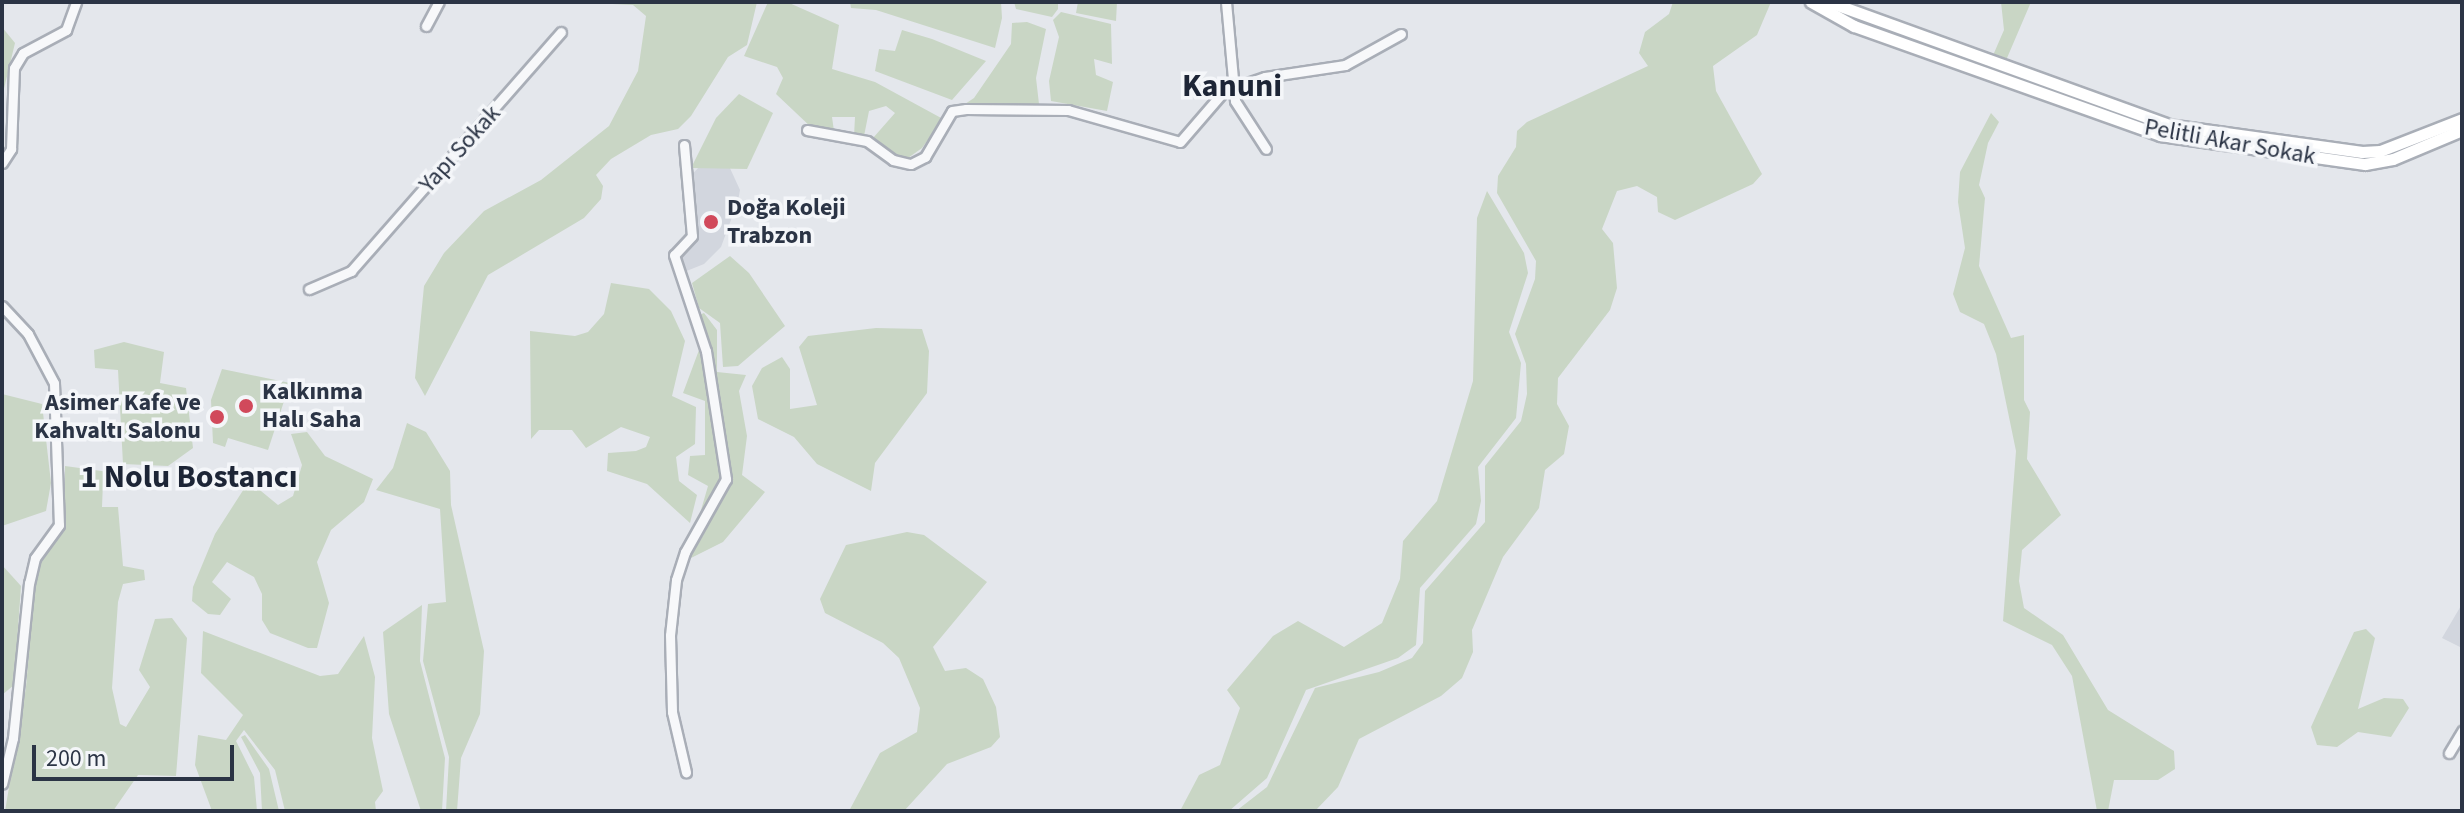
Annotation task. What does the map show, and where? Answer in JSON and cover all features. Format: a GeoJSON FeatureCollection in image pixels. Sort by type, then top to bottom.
{"type":"FeatureCollection","features":[{"type":"Feature","properties":{"kind":"main road"},"geometry":{"type":"LineString","coordinates":[[1811,2],[1854,26],[1910,40]]}},
{"type":"Feature","properties":{"kind":"main road"},"geometry":{"type":"LineString","coordinates":[[1829,2],[1910,40]]}},
{"type":"Feature","properties":{"kind":"main road","name":"Pelitli Akar Sokak"},"geometry":{"type":"LineString","coordinates":[[1910,40],[2168,125],[2362,152],[2380,151],[2462,119]]}},
{"type":"Feature","properties":{"kind":"main road","name":"Pelitli Akar Sokak"},"geometry":{"type":"LineString","coordinates":[[1910,40],[2160,135],[2365,164],[2393,159],[2462,130]]}},
{"type":"Feature","properties":{"kind":"street"},"geometry":{"type":"LineString","coordinates":[[2,163],[11,149],[14,68],[23,53],[66,30],[76,2]]}},
{"type":"Feature","properties":{"kind":"street"},"geometry":{"type":"LineString","coordinates":[[426,26],[439,2]]}},
{"type":"Feature","properties":{"kind":"street"},"geometry":{"type":"LineString","coordinates":[[1226,2],[1232,87],[1238,108],[1266,149]]}},
{"type":"Feature","properties":{"kind":"street","name":"Yapı Sokak"},"geometry":{"type":"LineString","coordinates":[[309,289],[339,280],[357,263],[561,32]]}},
{"type":"Feature","properties":{"kind":"street"},"geometry":{"type":"LineString","coordinates":[[807,130],[867,141],[893,160],[911,164],[925,157],[952,111],[966,109],[1068,110],[1180,142],[1217,97],[1232,87],[1345,65],[1401,34]]}},
{"type":"Feature","properties":{"kind":"street"},"geometry":{"type":"LineString","coordinates":[[684,145],[692,236],[674,255],[706,351],[726,479],[685,552],[676,580],[670,635],[672,712],[686,772]]}},
{"type":"Feature","properties":{"kind":"street"},"geometry":{"type":"LineString","coordinates":[[2,306],[20,323],[54,383],[59,525],[35,558],[29,583],[13,738],[2,784]]}},
{"type":"Feature","properties":{"kind":"street"},"geometry":{"type":"LineString","coordinates":[[2449,753],[2462,731]]}},
{"type":"Feature","properties":{"kind":"shaded area","name":"Doğa Koleji Trabzon"},"geometry":{"type":"Polygon","coordinates":[[[710,155],[729,166],[740,190],[738,201],[721,247],[704,264],[684,272],[677,255],[693,233],[687,180],[710,155]]]}},
{"type":"Feature","properties":{"kind":"shaded area"},"geometry":{"type":"Polygon","coordinates":[[[2462,604],[2462,648],[2442,638],[2462,604]]]}},
{"type":"Feature","properties":{"kind":"green space"},"geometry":{"type":"Polygon","coordinates":[[[571,2],[757,2],[747,45],[728,57],[691,116],[678,129],[651,135],[611,159],[596,175],[603,186],[601,199],[584,218],[488,275],[425,396],[415,378],[424,286],[444,253],[484,211],[541,180],[609,126],[638,71],[646,16],[633,5],[571,2]]]}},
{"type":"Feature","properties":{"kind":"green space"},"geometry":{"type":"Polygon","coordinates":[[[768,2],[787,2],[839,25],[832,69],[875,82],[943,119],[922,148],[908,158],[886,151],[873,138],[895,113],[886,106],[869,111],[864,136],[854,136],[855,117],[832,117],[834,131],[813,129],[776,94],[783,78],[777,67],[744,56],[768,2]]]}},
{"type":"Feature","properties":{"kind":"green space"},"geometry":{"type":"Polygon","coordinates":[[[850,2],[1001,2],[1002,18],[995,48],[876,10],[851,8],[850,2]]]}},
{"type":"Feature","properties":{"kind":"green space"},"geometry":{"type":"Polygon","coordinates":[[[1014,2],[1058,2],[1058,9],[1052,17],[1016,9],[1014,2]]]}},
{"type":"Feature","properties":{"kind":"green space"},"geometry":{"type":"Polygon","coordinates":[[[1078,2],[1117,2],[1116,21],[1076,13],[1078,2]]]}},
{"type":"Feature","properties":{"kind":"green space"},"geometry":{"type":"Polygon","coordinates":[[[1673,2],[1771,2],[1757,35],[1713,66],[1716,91],[1762,174],[1753,184],[1675,220],[1658,212],[1657,197],[1637,186],[1617,191],[1602,229],[1613,243],[1617,288],[1610,310],[1558,378],[1557,404],[1569,426],[1564,454],[1545,470],[1539,508],[1503,557],[1472,630],[1473,652],[1462,678],[1441,696],[1359,739],[1338,787],[1315,811],[1236,811],[1267,787],[1315,688],[1379,672],[1412,658],[1423,643],[1425,591],[1485,522],[1485,466],[1521,421],[1527,394],[1526,364],[1515,334],[1535,279],[1536,261],[1497,193],[1498,176],[1516,147],[1517,131],[1527,122],[1648,66],[1639,53],[1645,32],[1669,14],[1673,2]]]}},
{"type":"Feature","properties":{"kind":"green space"},"geometry":{"type":"Polygon","coordinates":[[[2001,2],[2031,2],[2004,65],[1995,69],[1991,60],[2004,30],[2001,2]]]}},
{"type":"Feature","properties":{"kind":"green space"},"geometry":{"type":"Polygon","coordinates":[[[1061,12],[1111,24],[1112,64],[1094,59],[1096,75],[1113,82],[1107,111],[1051,101],[1049,81],[1059,37],[1053,20],[1061,12]]]}},
{"type":"Feature","properties":{"kind":"green space"},"geometry":{"type":"Polygon","coordinates":[[[1027,22],[1046,29],[1036,78],[1039,104],[962,106],[974,98],[1011,44],[1012,23],[1027,22]]]}},
{"type":"Feature","properties":{"kind":"green space"},"geometry":{"type":"Polygon","coordinates":[[[2,27],[15,43],[2,97],[2,27]]]}},
{"type":"Feature","properties":{"kind":"green space"},"geometry":{"type":"Polygon","coordinates":[[[902,30],[986,61],[952,100],[875,71],[879,49],[895,51],[902,30]]]}},
{"type":"Feature","properties":{"kind":"green space"},"geometry":{"type":"Polygon","coordinates":[[[739,94],[773,113],[747,169],[691,168],[716,118],[739,94]]]}},
{"type":"Feature","properties":{"kind":"green space"},"geometry":{"type":"Polygon","coordinates":[[[1991,113],[1999,122],[1988,143],[1979,185],[1985,198],[1979,266],[2011,338],[2024,335],[2024,400],[2030,412],[2027,459],[2061,515],[2022,550],[2019,581],[2024,608],[2063,635],[2108,710],[2174,751],[2175,769],[2158,780],[2114,780],[2108,811],[2097,811],[2072,676],[2052,645],[2003,621],[2016,451],[1996,354],[1984,324],[1960,312],[1953,294],[1965,248],[1958,202],[1960,172],[1991,113]]]}},
{"type":"Feature","properties":{"kind":"green space"},"geometry":{"type":"Polygon","coordinates":[[[1487,191],[1524,253],[1528,273],[1509,332],[1521,363],[1516,418],[1478,467],[1481,501],[1476,524],[1420,588],[1416,645],[1398,658],[1306,690],[1267,778],[1229,811],[1180,811],[1199,775],[1220,765],[1240,708],[1227,690],[1273,636],[1298,621],[1344,647],[1382,623],[1400,579],[1403,541],[1437,501],[1473,381],[1477,218],[1487,191]]]}},
{"type":"Feature","properties":{"kind":"green space"},"geometry":{"type":"Polygon","coordinates":[[[730,256],[749,273],[785,326],[738,366],[723,367],[720,323],[699,308],[692,283],[730,256]]]}},
{"type":"Feature","properties":{"kind":"green space"},"geometry":{"type":"Polygon","coordinates":[[[611,283],[649,289],[671,311],[685,341],[672,396],[696,407],[695,444],[676,457],[679,481],[697,495],[690,523],[647,484],[607,471],[608,453],[636,451],[646,447],[650,437],[621,427],[586,448],[572,430],[539,430],[531,439],[530,331],[575,336],[588,332],[604,314],[611,283]]]}},
{"type":"Feature","properties":{"kind":"green space"},"geometry":{"type":"Polygon","coordinates":[[[704,313],[717,330],[717,372],[746,375],[739,391],[747,436],[742,475],[765,492],[723,542],[689,559],[704,534],[699,517],[708,486],[688,475],[690,456],[705,455],[705,401],[683,393],[699,350],[690,319],[704,313]]]}},
{"type":"Feature","properties":{"kind":"green space"},"geometry":{"type":"Polygon","coordinates":[[[876,328],[922,329],[929,351],[927,393],[875,463],[871,491],[817,464],[794,437],[758,419],[752,386],[762,368],[782,357],[790,369],[790,409],[817,405],[799,347],[808,336],[876,328]]]}},
{"type":"Feature","properties":{"kind":"green space"},"geometry":{"type":"Polygon","coordinates":[[[124,342],[164,352],[160,383],[186,388],[193,448],[168,466],[123,464],[118,370],[95,368],[94,350],[124,342]]]}},
{"type":"Feature","properties":{"kind":"green space","name":"Kalkınma Halı Saha"},"geometry":{"type":"Polygon","coordinates":[[[222,369],[290,383],[268,450],[228,438],[225,447],[213,443],[211,400],[222,369]]]}},
{"type":"Feature","properties":{"kind":"green space"},"geometry":{"type":"Polygon","coordinates":[[[2,394],[42,404],[51,483],[46,511],[2,526],[2,394]]]}},
{"type":"Feature","properties":{"kind":"green space"},"geometry":{"type":"Polygon","coordinates":[[[407,423],[426,432],[450,471],[451,505],[484,651],[480,714],[461,758],[457,811],[446,811],[449,757],[423,661],[428,604],[446,602],[440,509],[376,490],[393,468],[407,423]]]}},
{"type":"Feature","properties":{"kind":"green space"},"geometry":{"type":"Polygon","coordinates":[[[307,432],[325,456],[373,479],[364,502],[331,530],[317,562],[329,603],[317,648],[308,648],[270,633],[262,620],[262,594],[254,577],[227,562],[212,582],[231,599],[220,615],[208,614],[192,601],[193,587],[215,534],[249,481],[278,505],[293,496],[302,465],[291,434],[307,432]]]}},
{"type":"Feature","properties":{"kind":"green space"},"geometry":{"type":"Polygon","coordinates":[[[65,466],[116,473],[119,480],[103,482],[102,507],[118,507],[123,566],[144,570],[145,580],[123,584],[118,602],[112,688],[120,724],[126,727],[150,687],[139,670],[155,619],[172,618],[187,638],[176,776],[138,775],[113,811],[5,811],[26,687],[34,593],[41,562],[65,528],[65,466]]]}},
{"type":"Feature","properties":{"kind":"green space"},"geometry":{"type":"Polygon","coordinates":[[[907,532],[924,535],[987,582],[933,647],[945,671],[966,668],[983,679],[996,707],[1000,737],[991,747],[947,764],[904,811],[849,811],[880,753],[917,732],[920,708],[899,658],[883,643],[825,613],[820,599],[846,545],[907,532]]]}},
{"type":"Feature","properties":{"kind":"green space"},"geometry":{"type":"Polygon","coordinates":[[[2,565],[21,586],[14,685],[2,695],[2,565]]]}},
{"type":"Feature","properties":{"kind":"green space"},"geometry":{"type":"Polygon","coordinates":[[[422,605],[420,661],[445,758],[442,811],[421,811],[389,714],[383,632],[422,605]]]}},
{"type":"Feature","properties":{"kind":"green space"},"geometry":{"type":"Polygon","coordinates":[[[2366,629],[2375,638],[2358,709],[2384,698],[2403,699],[2409,708],[2391,737],[2358,732],[2337,747],[2317,745],[2311,727],[2354,632],[2366,629]]]}},
{"type":"Feature","properties":{"kind":"green space"},"geometry":{"type":"Polygon","coordinates":[[[203,631],[320,676],[338,674],[364,636],[375,677],[372,738],[383,791],[375,802],[376,811],[285,811],[275,770],[244,730],[236,741],[254,777],[257,811],[212,811],[195,765],[198,735],[226,740],[243,715],[201,673],[203,631]]]}},
{"type":"Feature","properties":{"kind":"green space"},"geometry":{"type":"Polygon","coordinates":[[[245,735],[269,769],[279,811],[262,811],[260,773],[241,737],[245,735]]]}},
{"type":"Feature","properties":{"kind":"place","name":"Doğa Koleji Trabzon"},"geometry":{"type":"Point","coordinates":[711,222]}},
{"type":"Feature","properties":{"kind":"place","name":"Kalkınma Halı Saha"},"geometry":{"type":"Point","coordinates":[246,406]}},
{"type":"Feature","properties":{"kind":"place","name":"Asimer Kafe ve Kahvaltı Salonu"},"geometry":{"type":"Point","coordinates":[217,417]}},
{"type":"Feature","properties":{"kind":"district","name":"Kanuni"},"geometry":{"type":"Point","coordinates":[1232,86]}},
{"type":"Feature","properties":{"kind":"district","name":"1 Nolu Bostancı"},"geometry":{"type":"Point","coordinates":[189,477]}}]}
